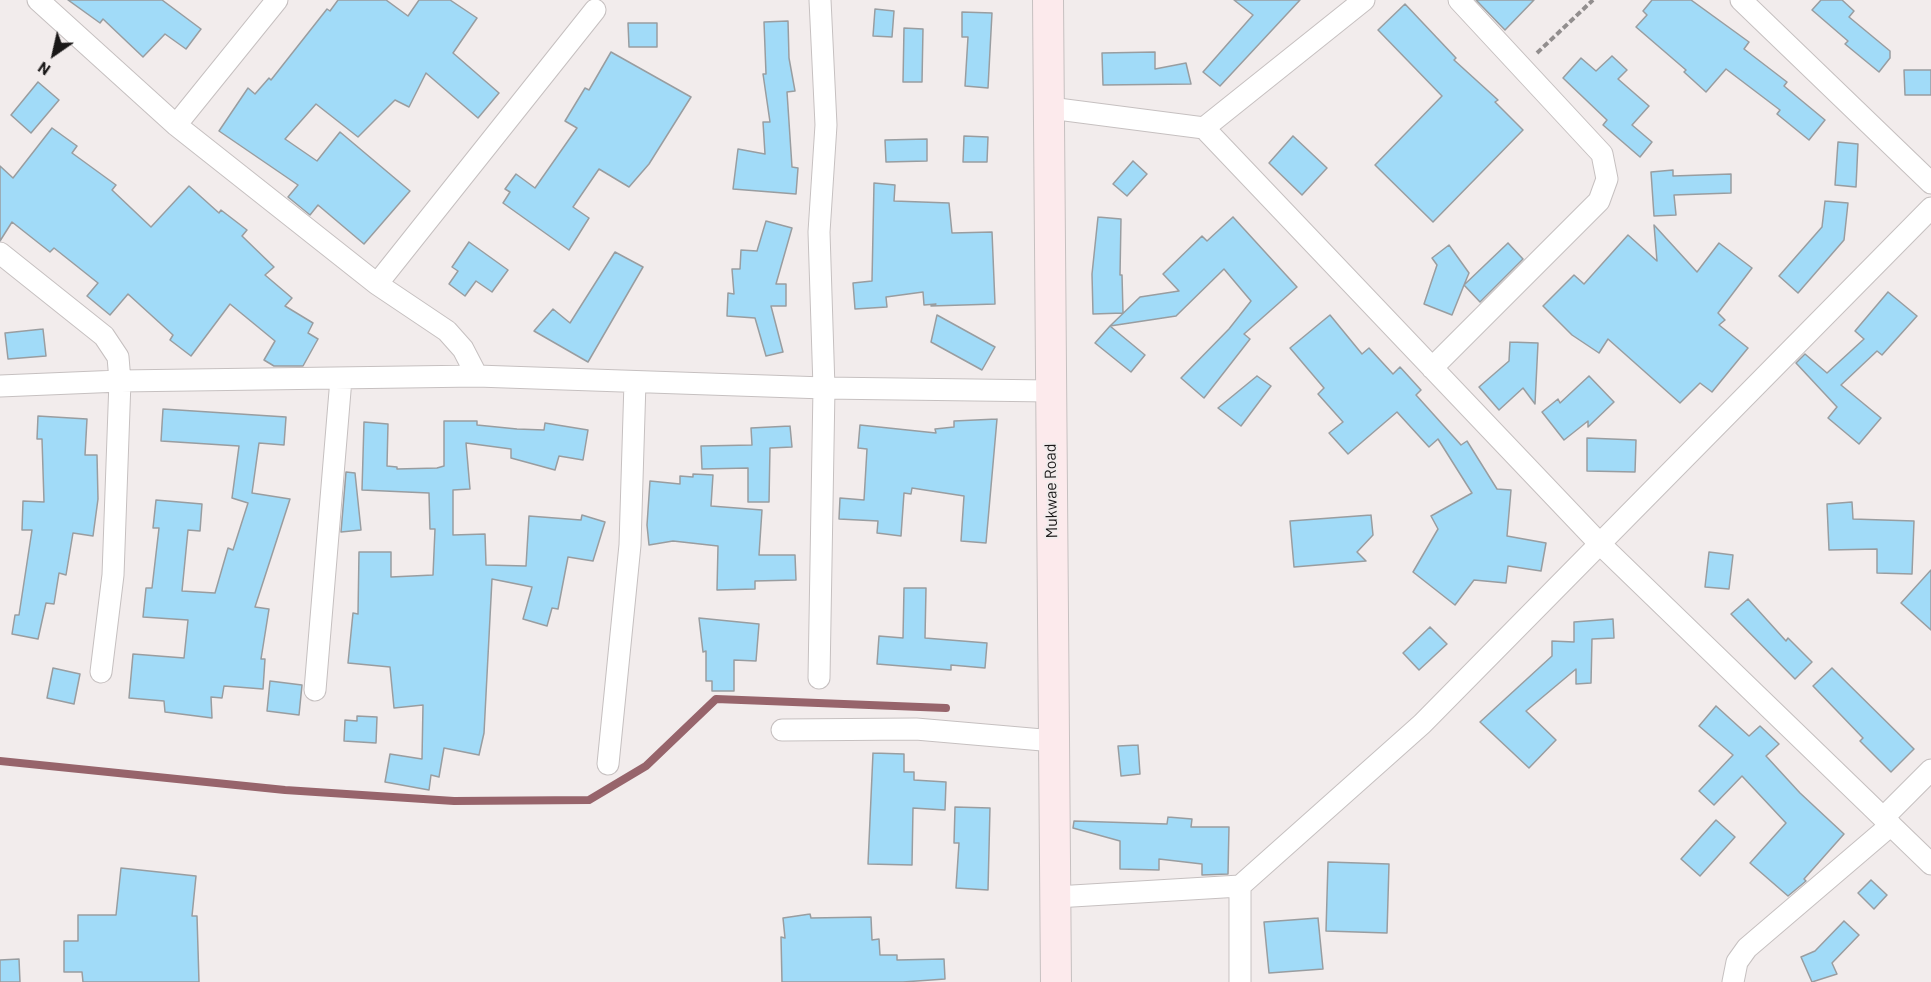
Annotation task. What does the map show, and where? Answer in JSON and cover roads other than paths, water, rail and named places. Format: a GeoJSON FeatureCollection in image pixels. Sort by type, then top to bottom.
{"type":"FeatureCollection","features":[{"type":"Feature","properties":{"kind":"street"},"geometry":{"type":"LineString","coordinates":[[38,0],[176,125],[376,284],[447,331],[463,349],[477,376]]}},
{"type":"Feature","properties":{"kind":"street"},"geometry":{"type":"LineString","coordinates":[[176,125],[277,0]]}},
{"type":"Feature","properties":{"kind":"street"},"geometry":{"type":"LineString","coordinates":[[819,678],[824,388],[819,232],[826,125],[820,0]]}},
{"type":"Feature","properties":{"kind":"street","name":"Mukwae Road"},"geometry":{"type":"LineString","coordinates":[[1047,0],[1050,108],[1050,391],[1056,982]]}},
{"type":"Feature","properties":{"kind":"street"},"geometry":{"type":"LineString","coordinates":[[1204,128],[1364,0]]}},
{"type":"Feature","properties":{"kind":"street"},"geometry":{"type":"LineString","coordinates":[[1432,368],[1599,201],[1607,179],[1602,154],[1459,0]]}},
{"type":"Feature","properties":{"kind":"street"},"geometry":{"type":"LineString","coordinates":[[1741,0],[1931,183]]}},
{"type":"Feature","properties":{"kind":"street"},"geometry":{"type":"LineString","coordinates":[[376,284],[595,10]]}},
{"type":"Feature","properties":{"kind":"street"},"geometry":{"type":"LineString","coordinates":[[1050,108],[1204,128],[1599,543],[1931,864]]}},
{"type":"Feature","properties":{"kind":"street"},"geometry":{"type":"LineString","coordinates":[[1056,897],[1240,886],[1422,723],[1931,208]]}},
{"type":"Feature","properties":{"kind":"street"},"geometry":{"type":"LineString","coordinates":[[0,253],[104,336],[118,357],[120,381],[113,575],[101,672]]}},
{"type":"Feature","properties":{"kind":"street"},"geometry":{"type":"LineString","coordinates":[[0,392],[0,386],[120,381],[477,376],[824,388],[1050,391]]}},
{"type":"Feature","properties":{"kind":"street"},"geometry":{"type":"LineString","coordinates":[[315,690],[341,379]]}},
{"type":"Feature","properties":{"kind":"street"},"geometry":{"type":"LineString","coordinates":[[608,764],[630,545],[635,382]]}},
{"type":"Feature","properties":{"kind":"street"},"geometry":{"type":"LineString","coordinates":[[782,730],[916,729],[1054,741]]}},
{"type":"Feature","properties":{"kind":"street"},"geometry":{"type":"LineString","coordinates":[[1733,982],[1737,962],[1747,948],[1887,821],[1931,770]]}},
{"type":"Feature","properties":{"kind":"street"},"geometry":{"type":"LineString","coordinates":[[1240,886],[1240,982]]}},
{"type":"Feature","properties":{"kind":"waterway"},"geometry":{"type":"LineString","coordinates":[[0,761],[285,790],[454,801],[589,800],[646,766],[716,699],[946,708]]}}]}
